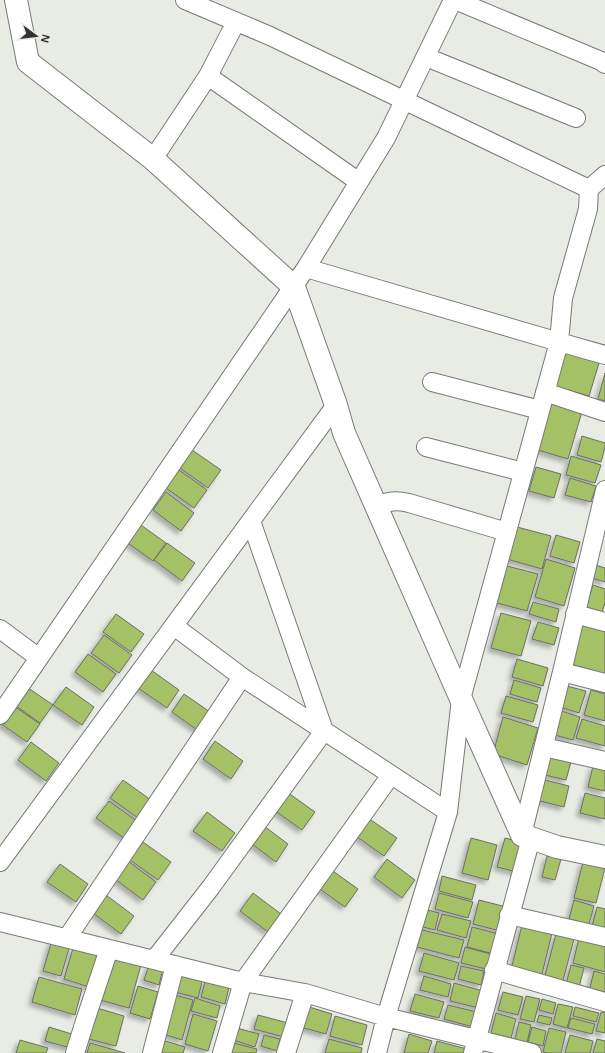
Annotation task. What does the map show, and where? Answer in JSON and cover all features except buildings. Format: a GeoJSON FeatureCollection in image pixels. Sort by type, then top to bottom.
{"type":"FeatureCollection","features":[{"type":"Feature","properties":{"kind":"street"},"geometry":{"type":"LineString","coordinates":[[16,0],[28,62],[153,159],[294,286],[336,404],[344,433],[461,699],[526,836],[557,847],[605,857]]}},
{"type":"Feature","properties":{"kind":"street"},"geometry":{"type":"LineString","coordinates":[[185,0],[270,36],[590,189]]}},
{"type":"Feature","properties":{"kind":"street"},"geometry":{"type":"LineString","coordinates":[[0,715],[306,268],[386,138],[454,0],[601,61],[605,64]]}},
{"type":"Feature","properties":{"kind":"street"},"geometry":{"type":"LineString","coordinates":[[153,159],[208,76],[236,22]]}},
{"type":"Feature","properties":{"kind":"street"},"geometry":{"type":"LineString","coordinates":[[426,57],[576,118]]}},
{"type":"Feature","properties":{"kind":"street"},"geometry":{"type":"LineString","coordinates":[[208,76],[359,182]]}},
{"type":"Feature","properties":{"kind":"street"},"geometry":{"type":"LineString","coordinates":[[377,1053],[386,1017],[448,812],[461,699],[559,342],[563,298],[588,209],[590,189],[605,175]]}},
{"type":"Feature","properties":{"kind":"street"},"geometry":{"type":"LineString","coordinates":[[306,268],[605,355]]}},
{"type":"Feature","properties":{"kind":"street"},"geometry":{"type":"LineString","coordinates":[[432,382],[540,410]]}},
{"type":"Feature","properties":{"kind":"street"},"geometry":{"type":"LineString","coordinates":[[545,392],[605,412]]}},
{"type":"Feature","properties":{"kind":"street"},"geometry":{"type":"LineString","coordinates":[[0,862],[336,404]]}},
{"type":"Feature","properties":{"kind":"street"},"geometry":{"type":"LineString","coordinates":[[426,446],[523,472]]}},
{"type":"Feature","properties":{"kind":"street"},"geometry":{"type":"LineString","coordinates":[[474,1046],[510,915],[544,747],[576,614],[597,556],[605,490]]}},
{"type":"Feature","properties":{"kind":"street"},"geometry":{"type":"LineString","coordinates":[[376,506],[388,501],[399,501],[507,532]]}},
{"type":"Feature","properties":{"kind":"street"},"geometry":{"type":"LineString","coordinates":[[250,521],[324,731]]}},
{"type":"Feature","properties":{"kind":"street"},"geometry":{"type":"LineString","coordinates":[[576,614],[605,622]]}},
{"type":"Feature","properties":{"kind":"street"},"geometry":{"type":"LineString","coordinates":[[174,626],[242,677],[448,812]]}},
{"type":"Feature","properties":{"kind":"street"},"geometry":{"type":"LineString","coordinates":[[0,629],[39,658]]}},
{"type":"Feature","properties":{"kind":"street"},"geometry":{"type":"LineString","coordinates":[[562,672],[605,683]]}},
{"type":"Feature","properties":{"kind":"street"},"geometry":{"type":"LineString","coordinates":[[67,938],[242,677]]}},
{"type":"Feature","properties":{"kind":"street"},"geometry":{"type":"LineString","coordinates":[[154,960],[211,887],[324,731]]}},
{"type":"Feature","properties":{"kind":"street"},"geometry":{"type":"LineString","coordinates":[[544,747],[605,761]]}},
{"type":"Feature","properties":{"kind":"street"},"geometry":{"type":"LineString","coordinates":[[222,1053],[243,982],[391,775]]}},
{"type":"Feature","properties":{"kind":"street"},"geometry":{"type":"LineString","coordinates":[[510,915],[605,936]]}},
{"type":"Feature","properties":{"kind":"street"},"geometry":{"type":"LineString","coordinates":[[0,922],[243,982],[305,993],[386,1017],[474,1046],[532,1053]]}},
{"type":"Feature","properties":{"kind":"street"},"geometry":{"type":"LineString","coordinates":[[75,1053],[109,949]]}},
{"type":"Feature","properties":{"kind":"street"},"geometry":{"type":"LineString","coordinates":[[152,1053],[175,965]]}},
{"type":"Feature","properties":{"kind":"street"},"geometry":{"type":"LineString","coordinates":[[494,970],[605,1002]]}},
{"type":"Feature","properties":{"kind":"street"},"geometry":{"type":"LineString","coordinates":[[286,1053],[305,993]]}}]}
